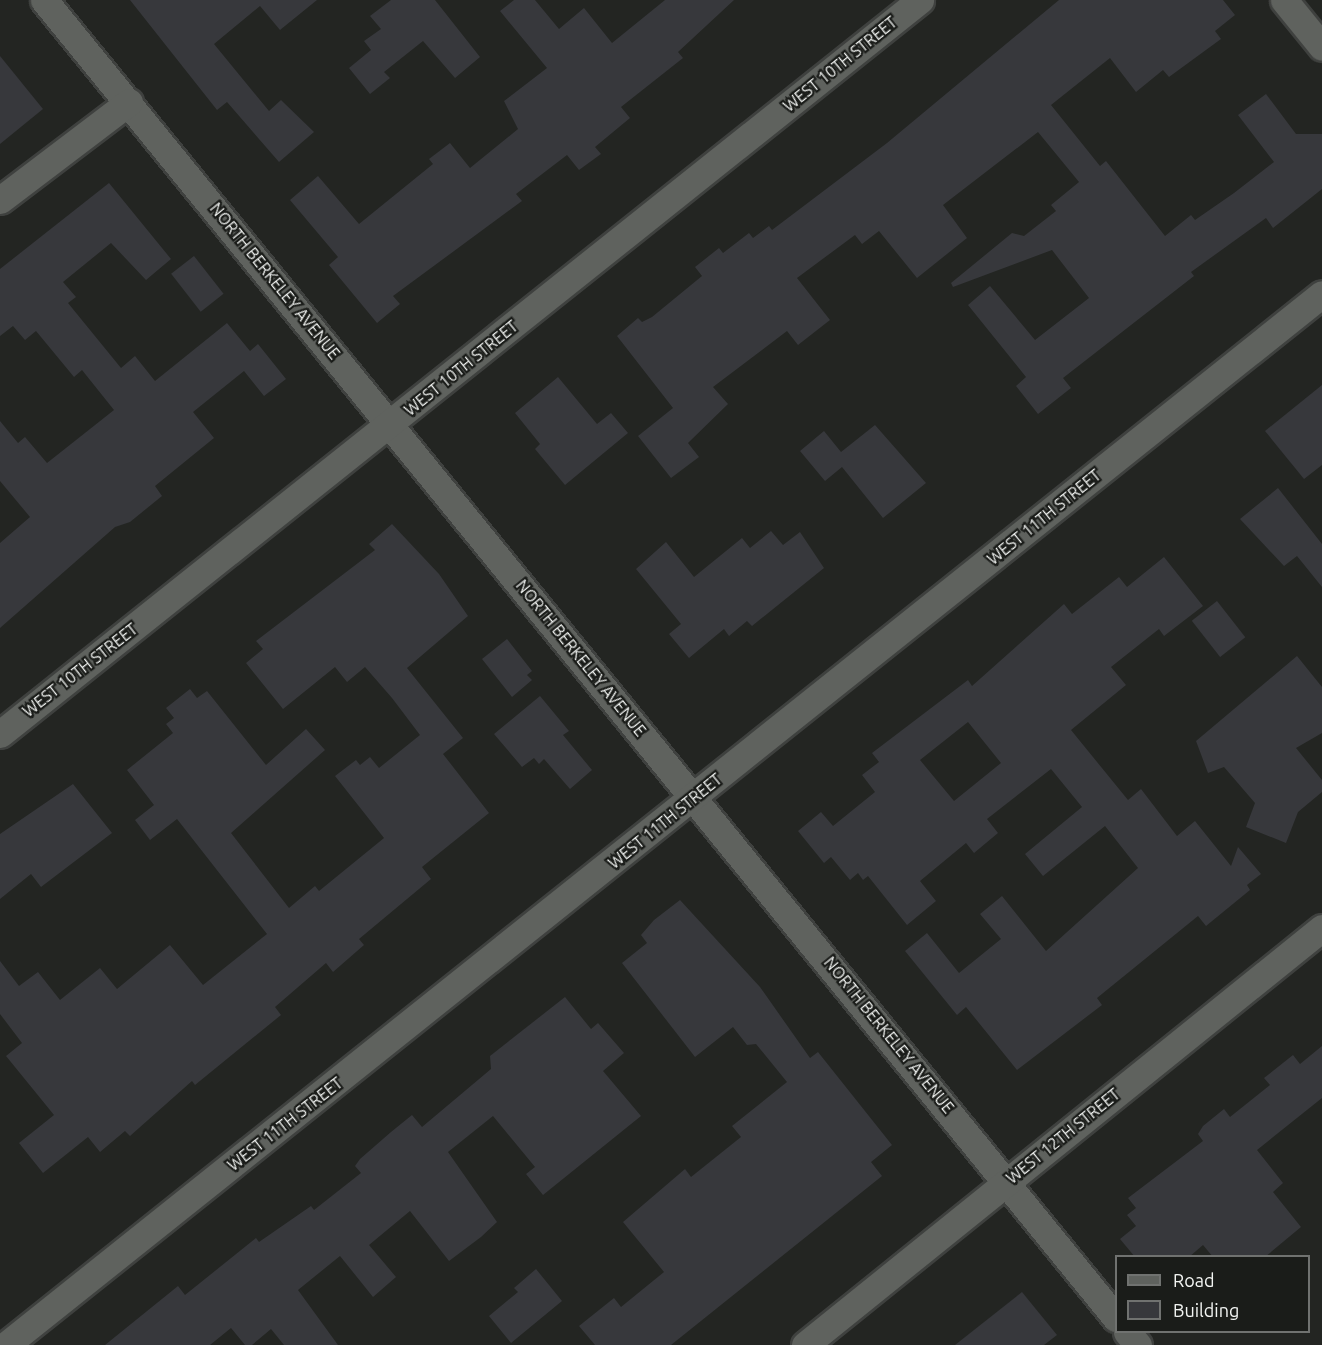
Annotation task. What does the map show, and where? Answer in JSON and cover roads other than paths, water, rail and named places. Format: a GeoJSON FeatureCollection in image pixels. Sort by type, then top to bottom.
{"type":"FeatureCollection","features":[{"type":"Feature","properties":{"kind":"street","name":"NORTH BERKELEY AVENUE"},"geometry":{"type":"LineString","coordinates":[[44,0],[696,797],[1008,1181],[1115,1317]]}},
{"type":"Feature","properties":{"kind":"street","name":"WEST 10TH STREET"},"geometry":{"type":"LineString","coordinates":[[0,734],[920,0]]}},
{"type":"Feature","properties":{"kind":"street"},"geometry":{"type":"LineString","coordinates":[[1284,0],[1322,47]]}},
{"type":"Feature","properties":{"kind":"street"},"geometry":{"type":"LineString","coordinates":[[0,200],[129,102]]}},
{"type":"Feature","properties":{"kind":"street","name":"WEST 11TH STREET"},"geometry":{"type":"LineString","coordinates":[[6,1345],[696,797],[1322,294]]}},
{"type":"Feature","properties":{"kind":"street","name":"WEST 12TH STREET"},"geometry":{"type":"LineString","coordinates":[[805,1345],[1322,928]]}},
{"type":"Feature","properties":{"kind":"street"},"geometry":{"type":"LineString","coordinates":[[1128,1333],[1138,1345]]}}]}
